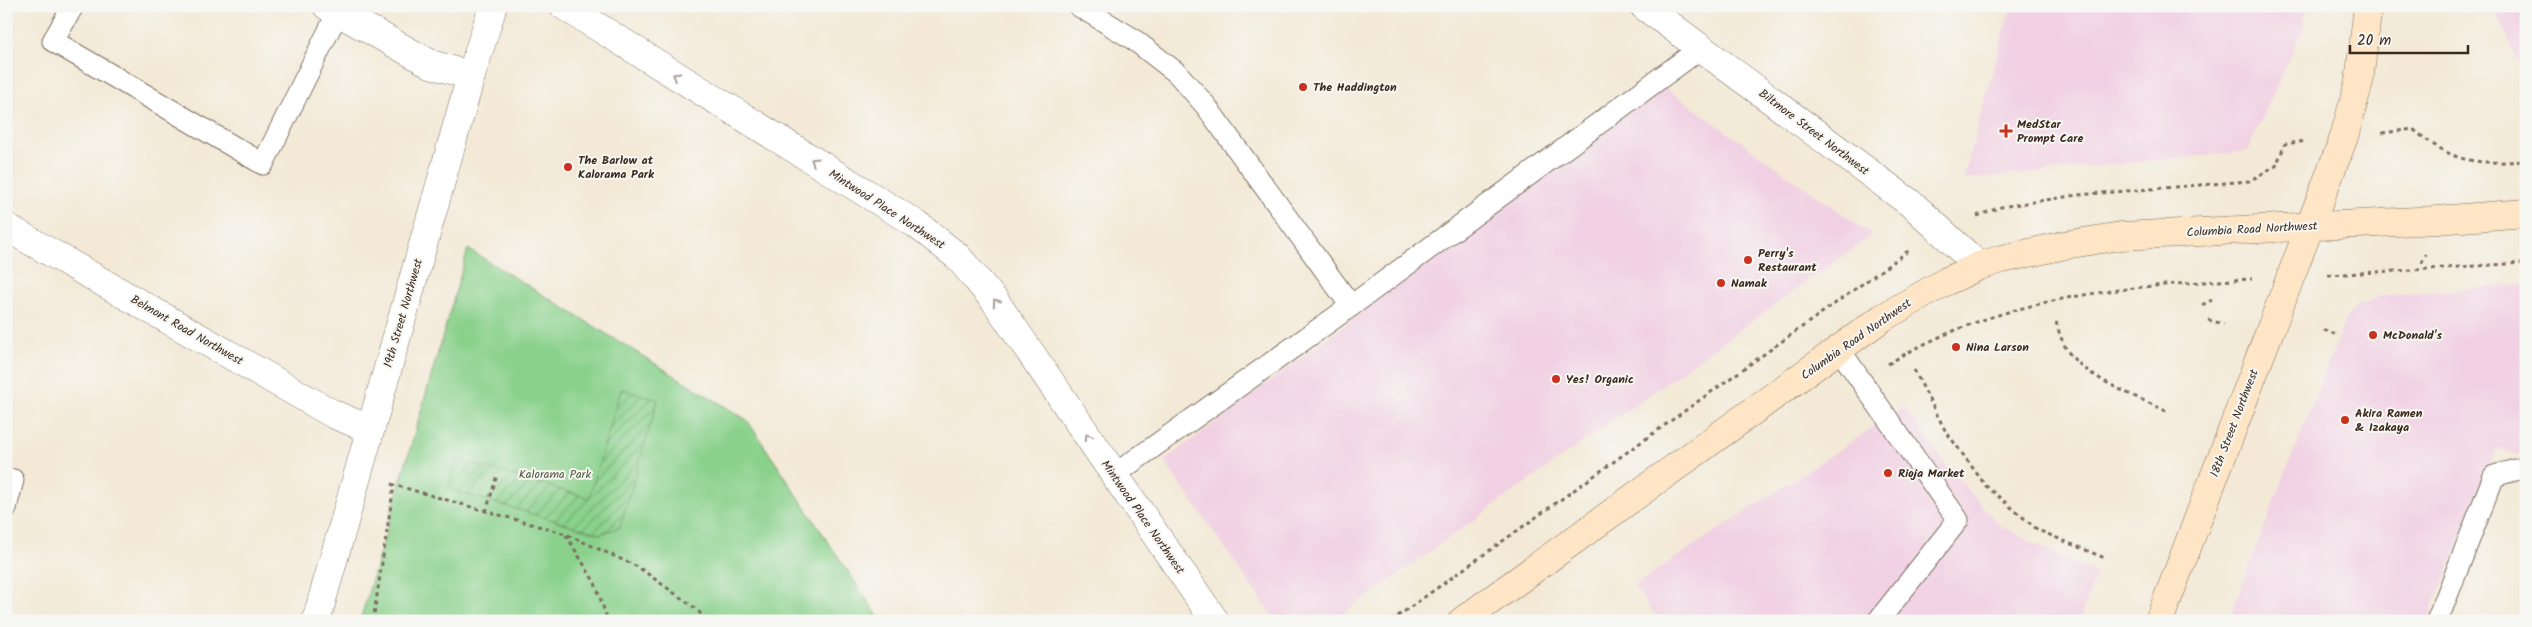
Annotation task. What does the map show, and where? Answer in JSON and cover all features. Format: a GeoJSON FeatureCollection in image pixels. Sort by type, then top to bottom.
{"type":"FeatureCollection","features":[{"type":"Feature","properties":{"kind":"main road","name":"18th Street Northwest"},"geometry":{"type":"LineString","coordinates":[[2159,621],[2311,227],[2352,115],[2359,82],[2368,6]]}},
{"type":"Feature","properties":{"kind":"main road","name":"Columbia Road Northwest"},"geometry":{"type":"LineString","coordinates":[[1462,621],[1839,349],[1903,305],[1979,266],[2065,245],[2122,236],[2311,227],[2526,212]]}},
{"type":"Feature","properties":{"kind":"street","name":"19th Street Northwest"},"geometry":{"type":"LineString","coordinates":[[316,621],[369,429],[493,6]]}},
{"type":"Feature","properties":{"kind":"street","name":"Mintwood Place Northwest"},"geometry":{"type":"LineString","coordinates":[[564,6],[916,224],[957,256],[996,300],[1114,476],[1215,621]]}},
{"type":"Feature","properties":{"kind":"street","name":"Biltmore Street Northwest"},"geometry":{"type":"LineString","coordinates":[[1644,6],[1914,206],[1979,266]]}},
{"type":"Feature","properties":{"kind":"street"},"geometry":{"type":"LineString","coordinates":[[333,9],[431,64],[471,76]]}},
{"type":"Feature","properties":{"kind":"street","name":"Belmont Road Northwest"},"geometry":{"type":"LineString","coordinates":[[6,227],[333,414],[369,429]]}},
{"type":"Feature","properties":{"kind":"lane"},"geometry":{"type":"LineString","coordinates":[[73,6],[53,41],[263,164],[333,9]]}},
{"type":"Feature","properties":{"kind":"lane"},"geometry":{"type":"LineString","coordinates":[[1079,6],[1156,55],[1191,89],[1351,306]]}},
{"type":"Feature","properties":{"kind":"lane"},"geometry":{"type":"LineString","coordinates":[[1114,476],[1351,306],[1701,48]]}},
{"type":"Feature","properties":{"kind":"lane"},"geometry":{"type":"LineString","coordinates":[[1839,349],[1958,520],[1878,621]]}},
{"type":"Feature","properties":{"kind":"lane"},"geometry":{"type":"LineString","coordinates":[[2438,621],[2494,476],[2526,467]]}},
{"type":"Feature","properties":{"kind":"lane"},"geometry":{"type":"LineString","coordinates":[[6,479],[13,480],[6,508]]}},
{"type":"Feature","properties":{"kind":"path"},"geometry":{"type":"LineString","coordinates":[[2446,154],[2483,164],[2526,162]]}},
{"type":"Feature","properties":{"kind":"path"},"geometry":{"type":"LineString","coordinates":[[1976,216],[2001,207],[2077,195],[2249,181],[2261,176]]}},
{"type":"Feature","properties":{"kind":"path"},"geometry":{"type":"LineString","coordinates":[[1391,621],[1918,245]]}},
{"type":"Feature","properties":{"kind":"path"},"geometry":{"type":"LineString","coordinates":[[2410,271],[2526,263]]}},
{"type":"Feature","properties":{"kind":"path"},"geometry":{"type":"LineString","coordinates":[[2202,305],[2212,300]]}},
{"type":"Feature","properties":{"kind":"path"},"geometry":{"type":"LineString","coordinates":[[2208,320],[2224,324]]}},
{"type":"Feature","properties":{"kind":"path"},"geometry":{"type":"LineString","coordinates":[[2056,322],[2061,339],[2074,359],[2125,391],[2168,412]]}},
{"type":"Feature","properties":{"kind":"path"},"geometry":{"type":"LineString","coordinates":[[2324,330],[2335,334]]}},
{"type":"Feature","properties":{"kind":"path"},"geometry":{"type":"LineString","coordinates":[[1914,370],[1945,430],[1986,486],[2038,530],[2107,559]]}},
{"type":"Feature","properties":{"kind":"path"},"geometry":{"type":"LineString","coordinates":[[486,512],[498,475]]}},
{"type":"Feature","properties":{"kind":"path"},"geometry":{"type":"LineString","coordinates":[[373,621],[394,485],[566,534],[638,567],[695,608],[708,621]]}},
{"type":"Feature","properties":{"kind":"path"},"geometry":{"type":"LineString","coordinates":[[566,534],[595,584],[608,621]]}},
{"type":"Feature","properties":{"kind":"shaded area"},"geometry":{"type":"Polygon","coordinates":[[[2011,6],[2304,6],[2305,25],[2247,151],[1963,180],[2011,6]]]}},
{"type":"Feature","properties":{"kind":"shaded area"},"geometry":{"type":"Polygon","coordinates":[[[2494,6],[2526,6],[2526,79],[2494,6]]]}},
{"type":"Feature","properties":{"kind":"shaded area"},"geometry":{"type":"Polygon","coordinates":[[[1663,86],[1872,235],[1333,621],[1276,621],[1164,461],[1663,86]]]}},
{"type":"Feature","properties":{"kind":"shaded area"},"geometry":{"type":"Polygon","coordinates":[[[2526,284],[2526,458],[2496,448],[2428,621],[2228,621],[2343,325],[2354,308],[2380,296],[2526,284]]]}},
{"type":"Feature","properties":{"kind":"shaded area"},"geometry":{"type":"Polygon","coordinates":[[[1904,407],[1946,465],[2000,526],[2097,574],[2079,621],[1660,621],[1633,586],[1904,407]]]}},
{"type":"Feature","properties":{"kind":"green space","name":"Kalorama Park"},"geometry":{"type":"Polygon","coordinates":[[[468,249],[747,420],[881,621],[360,621],[468,249]]]}},
{"type":"Feature","properties":{"kind":"green space"},"geometry":{"type":"Polygon","coordinates":[[[621,389],[658,400],[620,527],[600,534],[448,489],[457,459],[589,498],[621,389]]]}},
{"type":"Feature","properties":{"kind":"place","name":"The Haddington"},"geometry":{"type":"Point","coordinates":[1303,87]}},
{"type":"Feature","properties":{"kind":"place","name":"MedStar Prompt Care"},"geometry":{"type":"Point","coordinates":[2006,131]}},
{"type":"Feature","properties":{"kind":"place","name":"The Barlow at Kalorama Park"},"geometry":{"type":"Point","coordinates":[568,167]}},
{"type":"Feature","properties":{"kind":"place","name":"Perry's Restaurant"},"geometry":{"type":"Point","coordinates":[1748,260]}},
{"type":"Feature","properties":{"kind":"place","name":"Namak"},"geometry":{"type":"Point","coordinates":[1721,283]}},
{"type":"Feature","properties":{"kind":"place","name":"McDonald's"},"geometry":{"type":"Point","coordinates":[2373,335]}},
{"type":"Feature","properties":{"kind":"place","name":"Nina Larson"},"geometry":{"type":"Point","coordinates":[1956,347]}},
{"type":"Feature","properties":{"kind":"place","name":"Yes! Organic"},"geometry":{"type":"Point","coordinates":[1556,379]}},
{"type":"Feature","properties":{"kind":"place","name":"Akira Ramen & Izakaya"},"geometry":{"type":"Point","coordinates":[2345,420]}},
{"type":"Feature","properties":{"kind":"place","name":"Rioja Market"},"geometry":{"type":"Point","coordinates":[1888,473]}}]}
